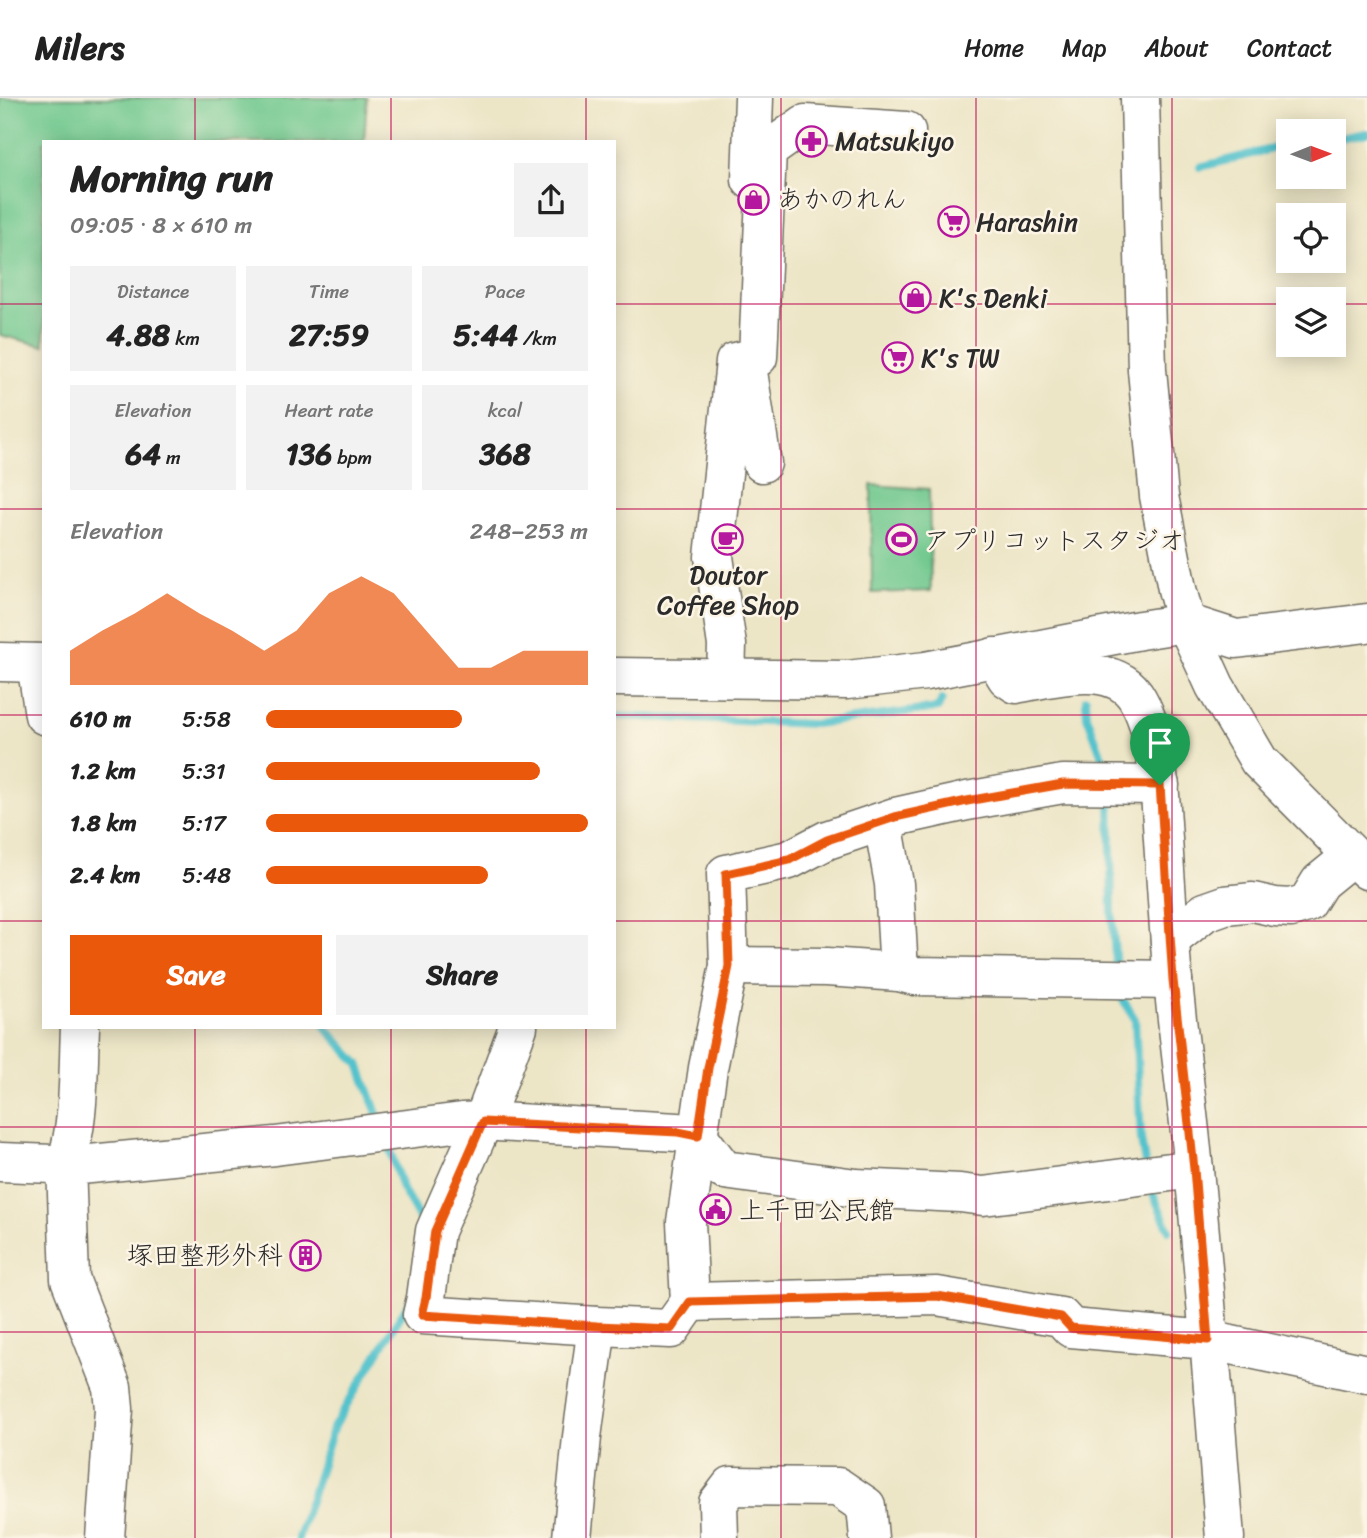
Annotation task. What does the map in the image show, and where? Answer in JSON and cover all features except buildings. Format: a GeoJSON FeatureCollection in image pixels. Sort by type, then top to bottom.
{"type":"FeatureCollection","features":[{"type":"Feature","properties":{"kind":"street"},"geometry":{"type":"LineString","coordinates":[[754,98],[743,341],[762,463]]}},
{"type":"Feature","properties":{"kind":"street"},"geometry":{"type":"LineString","coordinates":[[1140,98],[1147,370],[1158,496],[1186,623],[1215,686],[1259,761],[1360,863],[1320,882],[1307,903],[1291,908],[1253,902],[1225,905],[1205,912],[1170,940]]}},
{"type":"Feature","properties":{"kind":"street"},"geometry":{"type":"LineString","coordinates":[[726,678],[727,645],[714,557],[736,362],[758,357],[766,151],[805,124],[906,131]]}},
{"type":"Feature","properties":{"kind":"street"},"geometry":{"type":"LineString","coordinates":[[616,677],[846,680],[926,671],[1186,623],[1236,639],[1367,623]]}},
{"type":"Feature","properties":{"kind":"street"},"geometry":{"type":"LineString","coordinates":[[994,657],[1007,678],[1016,684],[1097,674],[1116,679],[1134,693],[1152,737],[1160,785],[1173,980],[1194,1169],[1225,1538]]}},
{"type":"Feature","properties":{"kind":"street"},"geometry":{"type":"LineString","coordinates":[[26,663],[42,709]]}},
{"type":"Feature","properties":{"kind":"street"},"geometry":{"type":"LineString","coordinates":[[517,1029],[475,1122],[435,1231],[422,1315],[671,1329],[690,1302],[686,1222],[708,1068],[729,966],[726,874],[789,860],[827,840],[895,817],[967,801],[1063,784],[1160,785]]}},
{"type":"Feature","properties":{"kind":"street"},"geometry":{"type":"LineString","coordinates":[[883,822],[894,884],[899,972]]}},
{"type":"Feature","properties":{"kind":"street"},"geometry":{"type":"LineString","coordinates":[[729,966],[827,967],[899,972],[914,976],[1173,980]]}},
{"type":"Feature","properties":{"kind":"street"},"geometry":{"type":"LineString","coordinates":[[80,1029],[77,1110],[72,1148],[66,1164],[70,1279],[112,1387],[114,1409],[105,1538]]}},
{"type":"Feature","properties":{"kind":"street"},"geometry":{"type":"LineString","coordinates":[[0,1162],[80,1166],[475,1122],[678,1132],[698,1136],[724,1170],[856,1188],[984,1196],[1194,1169]]}},
{"type":"Feature","properties":{"kind":"street"},"geometry":{"type":"LineString","coordinates":[[690,1302],[937,1296],[1061,1317],[1071,1328],[1208,1340],[1367,1374]]}},
{"type":"Feature","properties":{"kind":"street"},"geometry":{"type":"LineString","coordinates":[[572,1538],[597,1326]]}},
{"type":"Feature","properties":{"kind":"street"},"geometry":{"type":"LineString","coordinates":[[719,1538],[718,1503],[731,1486],[838,1487],[866,1506],[869,1538]]}},
{"type":"Feature","properties":{"kind":"green space"},"geometry":{"type":"Polygon","coordinates":[[[0,98],[367,98],[364,140],[42,140],[42,346],[0,335],[0,98]]]}},
{"type":"Feature","properties":{"kind":"green space","name":"アプリコットスタジオ"},"geometry":{"type":"Polygon","coordinates":[[[871,485],[929,489],[931,591],[872,593],[871,485]]]}},
{"type":"Feature","properties":{"kind":"waterway"},"geometry":{"type":"LineString","coordinates":[[1346,137],[1367,133]]}},
{"type":"Feature","properties":{"kind":"waterway"},"geometry":{"type":"LineString","coordinates":[[1200,167],[1276,148]]}},
{"type":"Feature","properties":{"kind":"waterway"},"geometry":{"type":"LineString","coordinates":[[616,716],[815,724],[938,708],[942,699]]}},
{"type":"Feature","properties":{"kind":"waterway"},"geometry":{"type":"LineString","coordinates":[[1086,699],[1087,716],[1108,773]]}},
{"type":"Feature","properties":{"kind":"waterway"},"geometry":{"type":"LineString","coordinates":[[1110,794],[1116,970]]}},
{"type":"Feature","properties":{"kind":"waterway"},"geometry":{"type":"LineString","coordinates":[[1117,990],[1135,1019],[1141,1140],[1145,1163]]}},
{"type":"Feature","properties":{"kind":"waterway"},"geometry":{"type":"LineString","coordinates":[[327,1029],[359,1064],[380,1122]]}},
{"type":"Feature","properties":{"kind":"waterway"},"geometry":{"type":"LineString","coordinates":[[387,1141],[402,1188],[423,1225]]}},
{"type":"Feature","properties":{"kind":"waterway"},"geometry":{"type":"LineString","coordinates":[[1150,1187],[1169,1230]]}},
{"type":"Feature","properties":{"kind":"waterway"},"geometry":{"type":"LineString","coordinates":[[298,1538],[334,1426],[408,1304]]}},
{"type":"Feature","properties":{"kind":"place","name":"Matsukiyo"},"geometry":{"type":"Point","coordinates":[812,141]}},
{"type":"Feature","properties":{"kind":"place","name":"あかのれん"},"geometry":{"type":"Point","coordinates":[754,199]}},
{"type":"Feature","properties":{"kind":"place","name":"Harashin"},"geometry":{"type":"Point","coordinates":[953,222]}},
{"type":"Feature","properties":{"kind":"place","name":"K's Denki"},"geometry":{"type":"Point","coordinates":[916,298]}},
{"type":"Feature","properties":{"kind":"place","name":"K's TW"},"geometry":{"type":"Point","coordinates":[898,358]}},
{"type":"Feature","properties":{"kind":"place","name":"Doutor Coffee Shop"},"geometry":{"type":"Point","coordinates":[728,540]}},
{"type":"Feature","properties":{"kind":"place","name":"アプリコットスタジオ"},"geometry":{"type":"Point","coordinates":[901,540]}},
{"type":"Feature","properties":{"kind":"place","name":"上千田公民館"},"geometry":{"type":"Point","coordinates":[716,1210]}},
{"type":"Feature","properties":{"kind":"place","name":"塚田整形外科"},"geometry":{"type":"Point","coordinates":[306,1255]}},
{"type":"Feature","properties":{"kind":"route"},"geometry":{"type":"LineString","coordinates":[[1063,784],[1160,785],[1173,980],[1194,1169],[1208,1340],[1071,1328],[1061,1317],[937,1296],[690,1302],[671,1329],[422,1315],[435,1231],[483,1122],[678,1132],[698,1136],[708,1068],[729,966],[726,874],[789,860],[827,840],[895,817],[967,801],[1063,784]]}}]}
